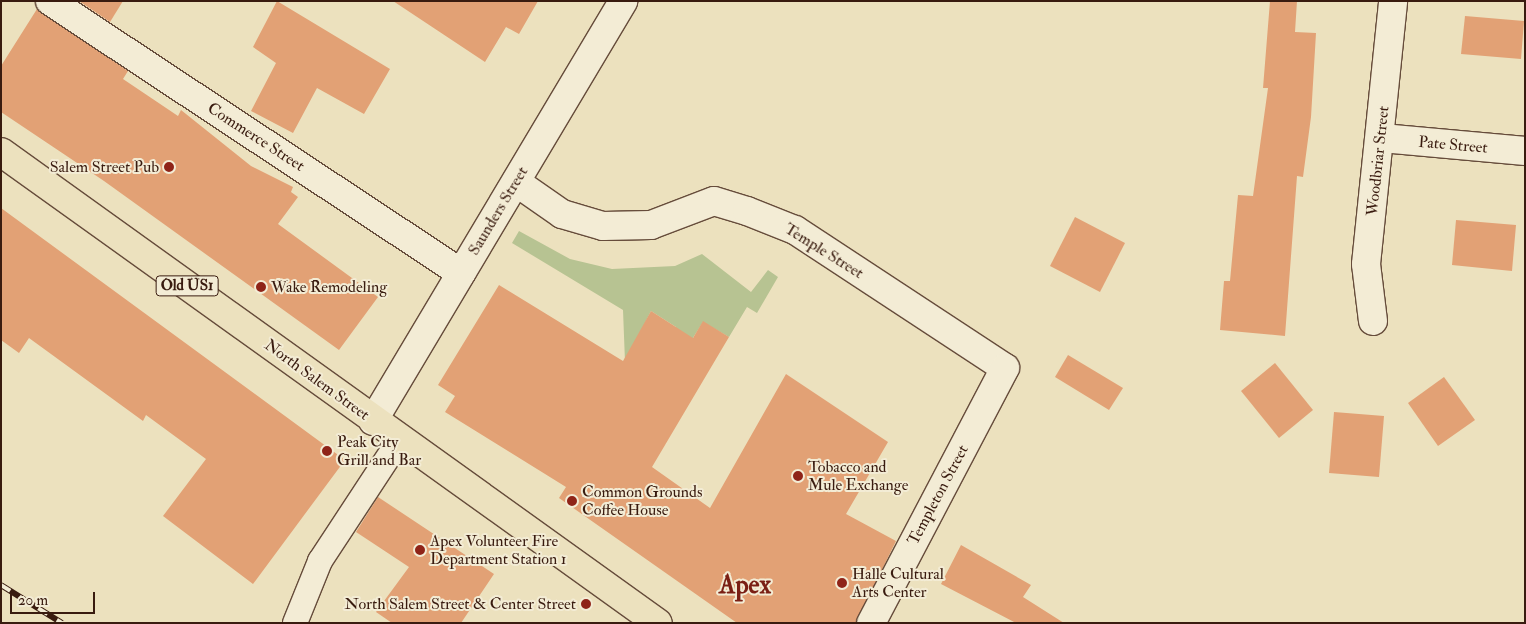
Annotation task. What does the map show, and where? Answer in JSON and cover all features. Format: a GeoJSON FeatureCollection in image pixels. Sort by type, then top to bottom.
{"type":"FeatureCollection","features":[{"type":"Feature","properties":{"kind":"main road","name":"North Salem Street"},"geometry":{"type":"LineString","coordinates":[[1,152],[658,623]]}},
{"type":"Feature","properties":{"kind":"street","name":"Commerce Street"},"geometry":{"type":"LineString","coordinates":[[50,1],[461,273]]}},
{"type":"Feature","properties":{"kind":"street","name":"Saunders Street"},"geometry":{"type":"LineString","coordinates":[[373,420],[623,1]]}},
{"type":"Feature","properties":{"kind":"street","name":"Woodbriar Street"},"geometry":{"type":"LineString","coordinates":[[1373,321],[1366,264],[1382,138],[1393,1]]}},
{"type":"Feature","properties":{"kind":"street","name":"Pate Street"},"geometry":{"type":"LineString","coordinates":[[1382,138],[1525,151]]}},
{"type":"Feature","properties":{"kind":"street","name":"Temple Street"},"geometry":{"type":"LineString","coordinates":[[516,182],[562,214],[603,226],[651,225],[714,201],[747,211],[794,230],[1005,368]]}},
{"type":"Feature","properties":{"kind":"street","name":"Templeton Street"},"geometry":{"type":"LineString","coordinates":[[871,623],[1005,368]]}},
{"type":"Feature","properties":{"kind":"street"},"geometry":{"type":"LineString","coordinates":[[295,623],[320,561],[400,439]]}},
{"type":"Feature","properties":{"kind":"green space"},"geometry":{"type":"Polygon","coordinates":[[[519,231],[570,259],[612,269],[675,266],[702,254],[751,292],[768,270],[778,277],[757,313],[747,307],[729,337],[703,322],[675,366],[659,356],[676,327],[651,311],[625,362],[623,310],[512,243],[519,231]]]}},
{"type":"Feature","properties":{"kind":"building"},"geometry":{"type":"Polygon","coordinates":[[[79,1],[123,1],[110,22],[79,1]]]}},
{"type":"Feature","properties":{"kind":"building"},"geometry":{"type":"Polygon","coordinates":[[[277,1],[390,69],[364,114],[317,88],[293,133],[251,111],[276,63],[253,47],[277,1]]]}},
{"type":"Feature","properties":{"kind":"building"},"geometry":{"type":"Polygon","coordinates":[[[393,1],[538,1],[519,34],[506,27],[485,62],[393,1]]]}},
{"type":"Feature","properties":{"kind":"building"},"geometry":{"type":"Polygon","coordinates":[[[1270,1],[1297,1],[1295,32],[1316,33],[1311,117],[1303,177],[1297,176],[1285,336],[1220,330],[1224,281],[1230,281],[1238,195],[1253,196],[1268,88],[1263,88],[1270,1]]]}},
{"type":"Feature","properties":{"kind":"building"},"geometry":{"type":"Polygon","coordinates":[[[37,9],[128,71],[123,79],[178,116],[181,110],[251,166],[293,187],[291,192],[298,197],[278,224],[378,297],[339,350],[104,181],[1,112],[1,66],[37,9]]]}},
{"type":"Feature","properties":{"kind":"building"},"geometry":{"type":"Polygon","coordinates":[[[1465,16],[1524,21],[1521,59],[1461,54],[1465,16]]]}},
{"type":"Feature","properties":{"kind":"building"},"geometry":{"type":"Polygon","coordinates":[[[1,208],[345,460],[253,584],[163,516],[206,459],[146,415],[143,421],[29,338],[19,353],[1,340],[1,208]]]}},
{"type":"Feature","properties":{"kind":"building"},"geometry":{"type":"Polygon","coordinates":[[[1075,217],[1125,243],[1100,292],[1050,266],[1075,217]]]}},
{"type":"Feature","properties":{"kind":"building"},"geometry":{"type":"Polygon","coordinates":[[[1456,220],[1516,225],[1512,271],[1452,265],[1456,220]]]}},
{"type":"Feature","properties":{"kind":"building"},"geometry":{"type":"Polygon","coordinates":[[[499,285],[623,361],[651,311],[693,338],[703,321],[729,337],[652,467],[710,508],[786,374],[888,442],[846,514],[896,541],[856,623],[737,623],[559,498],[566,487],[445,412],[455,396],[438,385],[499,285]]]}},
{"type":"Feature","properties":{"kind":"building"},"geometry":{"type":"Polygon","coordinates":[[[1068,355],[1123,388],[1109,410],[1055,377],[1068,355]]]}},
{"type":"Feature","properties":{"kind":"building"},"geometry":{"type":"Polygon","coordinates":[[[1275,363],[1313,410],[1279,438],[1241,391],[1275,363]]]}},
{"type":"Feature","properties":{"kind":"building"},"geometry":{"type":"Polygon","coordinates":[[[1444,377],[1475,420],[1438,446],[1408,403],[1444,377]]]}},
{"type":"Feature","properties":{"kind":"building"},"geometry":{"type":"Polygon","coordinates":[[[1334,412],[1384,416],[1379,477],[1329,473],[1334,412]]]}},
{"type":"Feature","properties":{"kind":"building","name":"Apex Volunteer Fire Department Station 1"},"geometry":{"type":"Polygon","coordinates":[[[378,497],[494,574],[461,623],[392,623],[376,612],[409,567],[356,532],[378,497]]]}},
{"type":"Feature","properties":{"kind":"building"},"geometry":{"type":"Polygon","coordinates":[[[961,545],[1031,585],[1023,597],[1064,623],[1016,623],[941,584],[961,545]]]}},
{"type":"Feature","properties":{"kind":"railway"},"geometry":{"type":"LineString","coordinates":[[1,585],[62,623]]}},
{"type":"Feature","properties":{"kind":"place","name":"Salem Street Pub"},"geometry":{"type":"Point","coordinates":[169,167]}},
{"type":"Feature","properties":{"kind":"place","name":"Wake Remodeling"},"geometry":{"type":"Point","coordinates":[261,287]}},
{"type":"Feature","properties":{"kind":"place","name":"Peak City Grill and Bar"},"geometry":{"type":"Point","coordinates":[327,451]}},
{"type":"Feature","properties":{"kind":"place","name":"Tobacco and Mule Exchange"},"geometry":{"type":"Point","coordinates":[798,476]}},
{"type":"Feature","properties":{"kind":"place","name":"Common Grounds Coffee House"},"geometry":{"type":"Point","coordinates":[572,501]}},
{"type":"Feature","properties":{"kind":"place","name":"Apex Volunteer Fire Department Station 1"},"geometry":{"type":"Point","coordinates":[420,550]}},
{"type":"Feature","properties":{"kind":"place","name":"Halle Cultural Arts Center"},"geometry":{"type":"Point","coordinates":[842,583]}},
{"type":"Feature","properties":{"kind":"place","name":"North Salem Street & Center Street"},"geometry":{"type":"Point","coordinates":[586,604]}},
{"type":"Feature","properties":{"kind":"district","name":"Apex"},"geometry":{"type":"Point","coordinates":[745,586]}}]}
